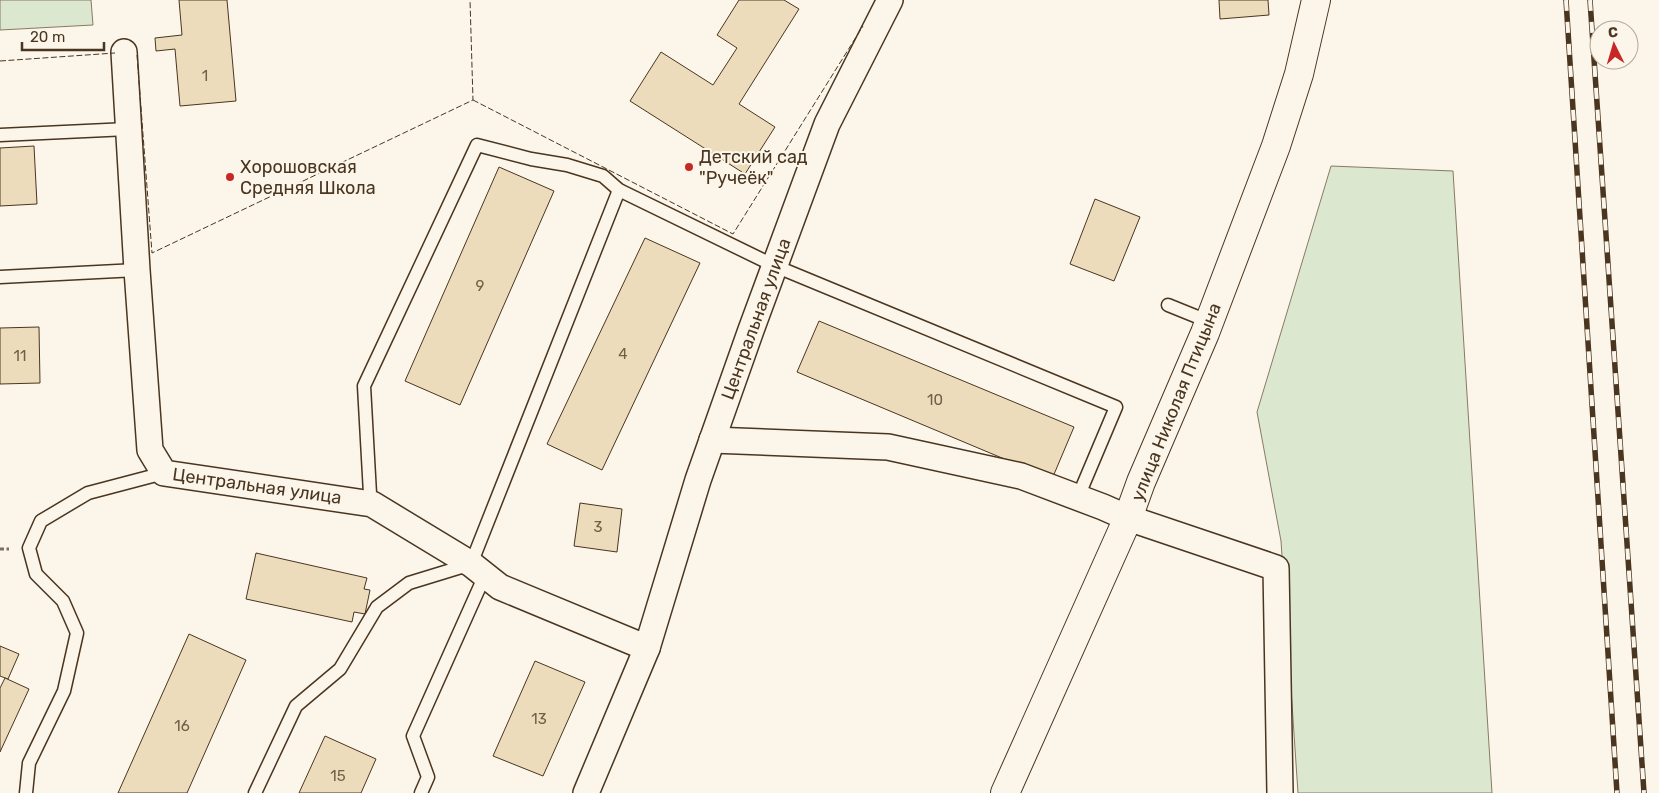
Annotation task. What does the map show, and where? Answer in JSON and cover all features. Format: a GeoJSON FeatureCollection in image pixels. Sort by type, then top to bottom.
{"type":"FeatureCollection","features":[{"type":"Feature","properties":{"kind":"main road","name":"улица Николая Птицына"},"geometry":{"type":"LineString","coordinates":[[1005,793],[1128,518],[1210,322],[1276,146],[1299,74],[1316,0]]}},
{"type":"Feature","properties":{"kind":"street","name":"Центральная улица"},"geometry":{"type":"LineString","coordinates":[[586,793],[647,648],[698,480],[827,124],[890,0]]}},
{"type":"Feature","properties":{"kind":"street","name":"Центральная улица"},"geometry":{"type":"LineString","coordinates":[[124,52],[150,450],[164,474],[372,504],[478,570],[500,587],[647,648]]}},
{"type":"Feature","properties":{"kind":"street"},"geometry":{"type":"LineString","coordinates":[[712,440],[888,447],[1021,476],[1128,518],[1276,568],[1280,793]]}},
{"type":"Feature","properties":{"kind":"lane"},"geometry":{"type":"LineString","coordinates":[[0,135],[128,129]]}},
{"type":"Feature","properties":{"kind":"lane"},"geometry":{"type":"LineString","coordinates":[[372,504],[364,386],[477,145],[531,159],[567,165],[603,176],[619,190],[775,266],[1116,407],[1078,497]]}},
{"type":"Feature","properties":{"kind":"lane"},"geometry":{"type":"LineString","coordinates":[[421,793],[428,777],[413,736],[478,570],[619,190]]}},
{"type":"Feature","properties":{"kind":"lane"},"geometry":{"type":"LineString","coordinates":[[0,277],[137,270]]}},
{"type":"Feature","properties":{"kind":"lane"},"geometry":{"type":"LineString","coordinates":[[1168,305],[1210,322]]}},
{"type":"Feature","properties":{"kind":"lane"},"geometry":{"type":"LineString","coordinates":[[26,793],[29,763],[64,691],[77,633],[63,601],[36,574],[29,548],[42,521],[88,494],[164,474]]}},
{"type":"Feature","properties":{"kind":"lane"},"geometry":{"type":"LineString","coordinates":[[255,793],[296,706],[340,669],[377,607],[409,583],[478,570]]}},
{"type":"Feature","properties":{"kind":"green space"},"geometry":{"type":"Polygon","coordinates":[[[0,0],[91,0],[93,25],[0,30],[0,0]]]}},
{"type":"Feature","properties":{"kind":"green space"},"geometry":{"type":"Polygon","coordinates":[[[1331,166],[1453,171],[1492,793],[1298,793],[1281,541],[1257,412],[1331,166]]]}},
{"type":"Feature","properties":{"kind":"building"},"geometry":{"type":"Polygon","coordinates":[[[179,0],[227,0],[236,101],[180,106],[175,49],[156,51],[155,38],[182,35],[179,0]]]}},
{"type":"Feature","properties":{"kind":"building"},"geometry":{"type":"Polygon","coordinates":[[[739,0],[784,0],[799,9],[739,104],[775,127],[745,174],[630,101],[661,52],[713,85],[737,48],[717,35],[739,0]]]}},
{"type":"Feature","properties":{"kind":"building"},"geometry":{"type":"Polygon","coordinates":[[[1219,0],[1268,0],[1269,15],[1220,19],[1219,0]]]}},
{"type":"Feature","properties":{"kind":"building"},"geometry":{"type":"Polygon","coordinates":[[[34,146],[37,204],[0,206],[0,148],[34,146]]]}},
{"type":"Feature","properties":{"kind":"building"},"geometry":{"type":"Polygon","coordinates":[[[499,167],[554,191],[460,405],[405,381],[499,167]]]}},
{"type":"Feature","properties":{"kind":"building"},"geometry":{"type":"Polygon","coordinates":[[[1095,199],[1140,217],[1114,281],[1070,264],[1095,199]]]}},
{"type":"Feature","properties":{"kind":"building"},"geometry":{"type":"Polygon","coordinates":[[[645,238],[700,263],[602,470],[547,444],[645,238]]]}},
{"type":"Feature","properties":{"kind":"building"},"geometry":{"type":"Polygon","coordinates":[[[819,321],[1074,427],[1052,479],[797,372],[819,321]]]}},
{"type":"Feature","properties":{"kind":"building"},"geometry":{"type":"Polygon","coordinates":[[[39,327],[40,383],[0,384],[0,328],[39,327]]]}},
{"type":"Feature","properties":{"kind":"building"},"geometry":{"type":"Polygon","coordinates":[[[580,503],[622,509],[617,552],[574,546],[580,503]]]}},
{"type":"Feature","properties":{"kind":"building"},"geometry":{"type":"Polygon","coordinates":[[[256,553],[367,578],[364,589],[370,590],[365,614],[354,612],[352,622],[246,599],[256,553]]]}},
{"type":"Feature","properties":{"kind":"building"},"geometry":{"type":"Polygon","coordinates":[[[189,634],[246,660],[187,793],[118,793],[189,634]]]}},
{"type":"Feature","properties":{"kind":"building"},"geometry":{"type":"Polygon","coordinates":[[[0,646],[19,654],[8,679],[0,676],[0,646]]]}},
{"type":"Feature","properties":{"kind":"building"},"geometry":{"type":"Polygon","coordinates":[[[535,661],[585,682],[543,776],[493,756],[535,661]]]}},
{"type":"Feature","properties":{"kind":"building"},"geometry":{"type":"Polygon","coordinates":[[[5,678],[29,689],[0,752],[0,688],[5,678]]]}},
{"type":"Feature","properties":{"kind":"building"},"geometry":{"type":"Polygon","coordinates":[[[325,736],[376,759],[361,793],[299,793],[325,736]]]}},
{"type":"Feature","properties":{"kind":"railway"},"geometry":{"type":"LineString","coordinates":[[1566,0],[1617,793]]}},
{"type":"Feature","properties":{"kind":"railway"},"geometry":{"type":"LineString","coordinates":[[1590,0],[1644,793]]}},
{"type":"Feature","properties":{"kind":"fence"},"geometry":{"type":"LineString","coordinates":[[137,55],[152,253],[473,100],[470,0]]}},
{"type":"Feature","properties":{"kind":"fence"},"geometry":{"type":"LineString","coordinates":[[473,100],[733,234],[863,26]]}},
{"type":"Feature","properties":{"kind":"fence"},"geometry":{"type":"LineString","coordinates":[[0,61],[115,53]]}},
{"type":"Feature","properties":{"kind":"place","name":"Детский сад \"Ручеёк\""},"geometry":{"type":"Point","coordinates":[689,167]}},
{"type":"Feature","properties":{"kind":"place","name":"Хорошовская Средняя Школа"},"geometry":{"type":"Point","coordinates":[230,177]}}]}
